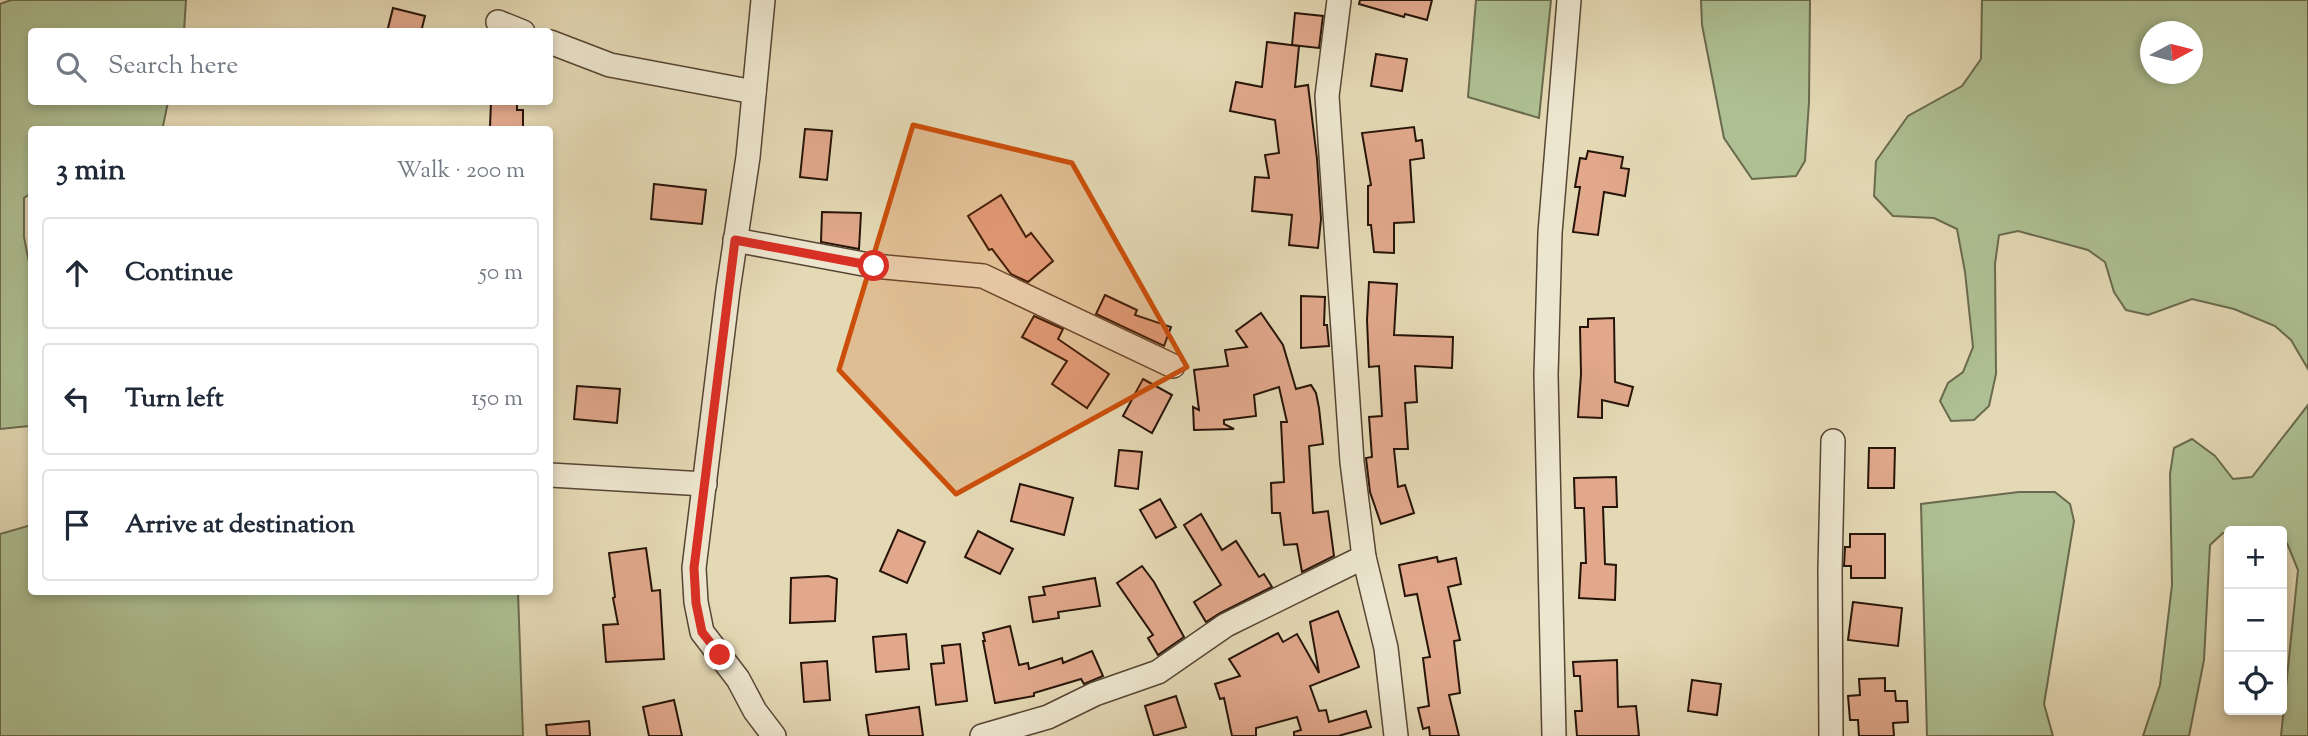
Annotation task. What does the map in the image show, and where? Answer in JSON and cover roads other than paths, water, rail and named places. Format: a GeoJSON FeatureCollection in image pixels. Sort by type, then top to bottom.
{"type":"FeatureCollection","features":[{"type":"Feature","properties":{"kind":"street"},"geometry":{"type":"LineString","coordinates":[[763,0],[748,158],[735,240],[694,568],[696,603],[702,632],[738,679],[755,711],[774,736]]}},
{"type":"Feature","properties":{"kind":"street"},"geometry":{"type":"LineString","coordinates":[[1339,0],[1327,96],[1352,462],[1364,557],[1386,648],[1396,736]]}},
{"type":"Feature","properties":{"kind":"street"},"geometry":{"type":"LineString","coordinates":[[1554,736],[1546,375],[1550,233],[1569,0]]}},
{"type":"Feature","properties":{"kind":"street"},"geometry":{"type":"LineString","coordinates":[[498,22],[513,28]]}},
{"type":"Feature","properties":{"kind":"street"},"geometry":{"type":"LineString","coordinates":[[553,43],[610,65],[754,92]]}},
{"type":"Feature","properties":{"kind":"street"},"geometry":{"type":"LineString","coordinates":[[735,240],[874,266],[983,276],[1173,366]]}},
{"type":"Feature","properties":{"kind":"street"},"geometry":{"type":"LineString","coordinates":[[1831,736],[1830,570],[1833,440]]}},
{"type":"Feature","properties":{"kind":"street"},"geometry":{"type":"LineString","coordinates":[[553,475],[705,484]]}},
{"type":"Feature","properties":{"kind":"street"},"geometry":{"type":"LineString","coordinates":[[982,736],[1035,729],[1048,717],[1095,694],[1158,672],[1226,625],[1364,557]]}}]}
